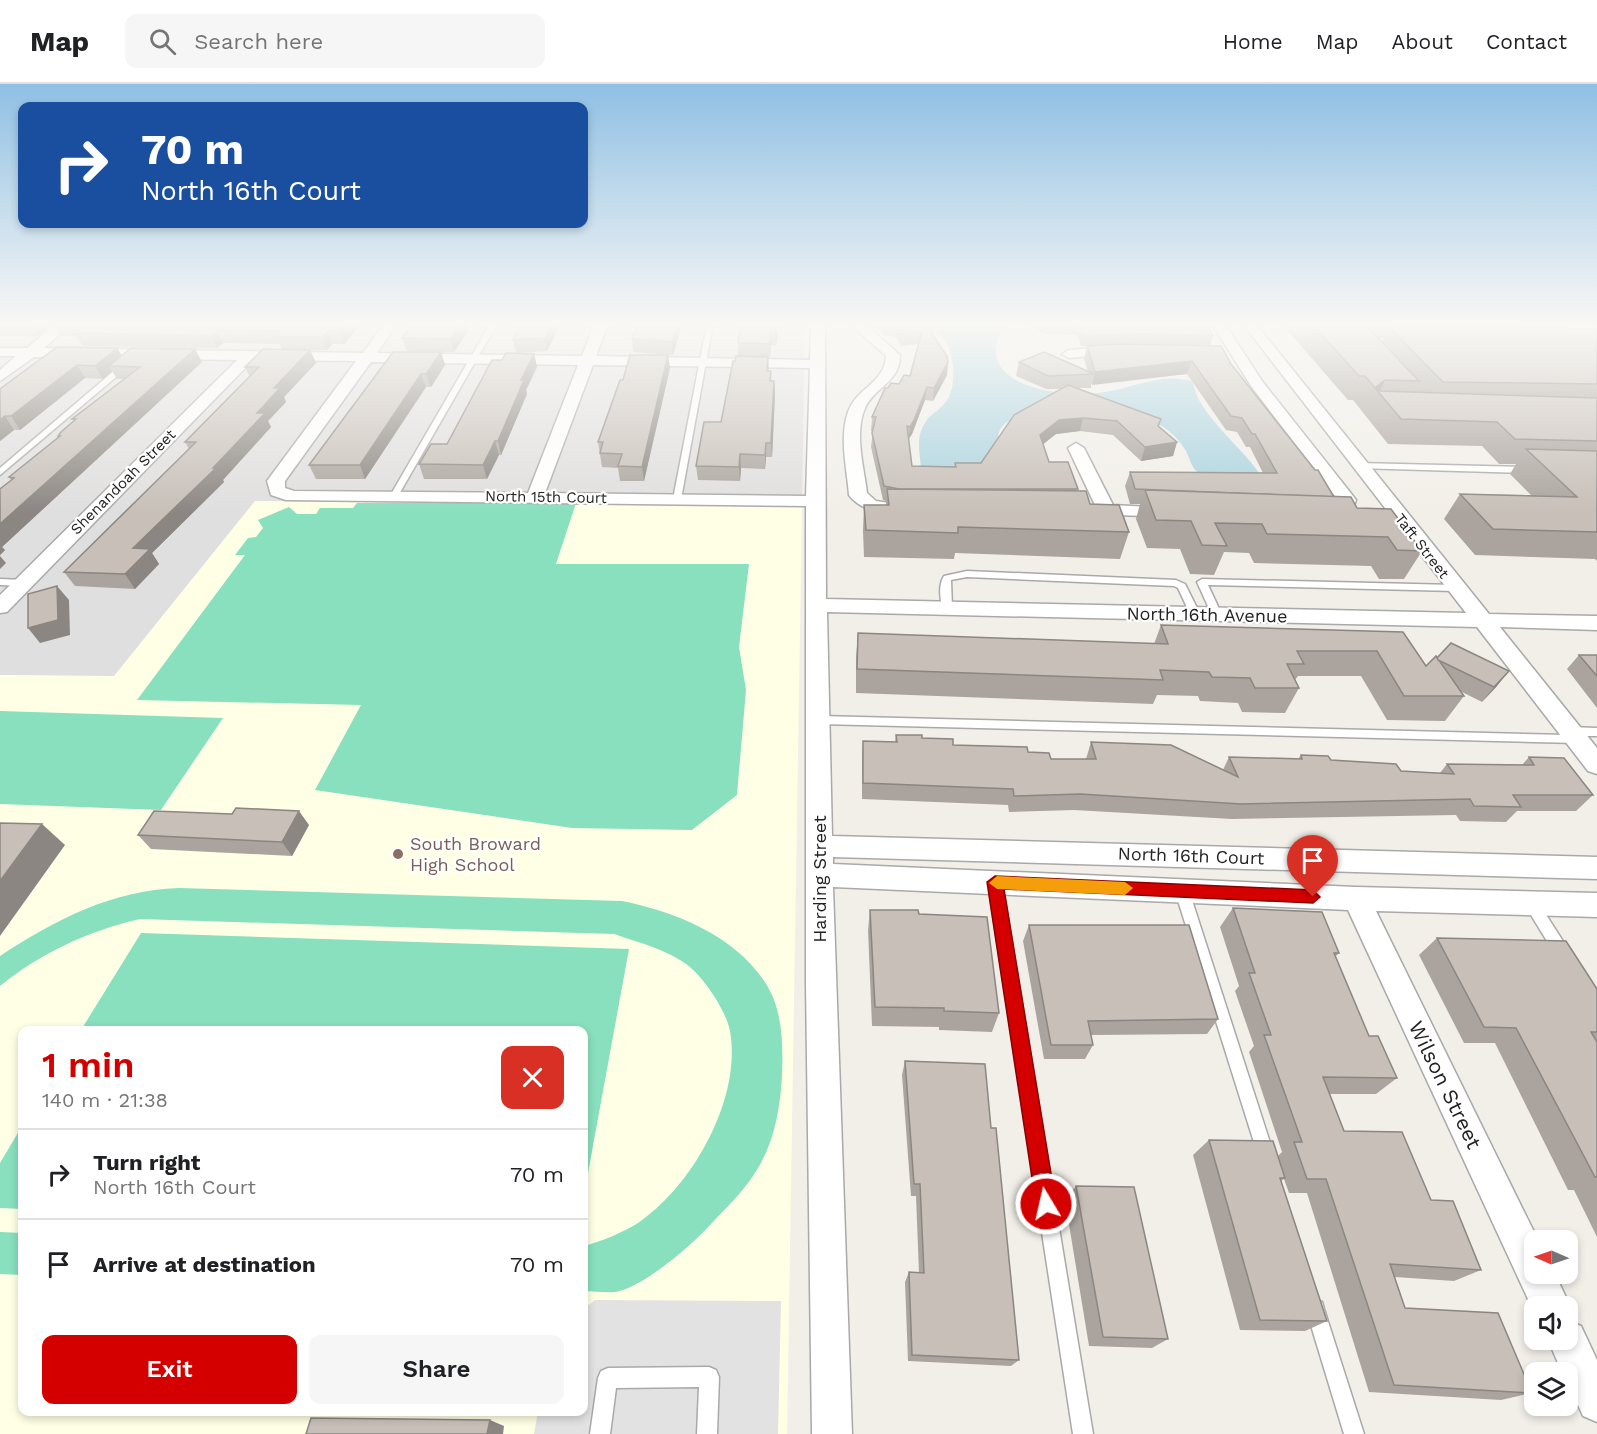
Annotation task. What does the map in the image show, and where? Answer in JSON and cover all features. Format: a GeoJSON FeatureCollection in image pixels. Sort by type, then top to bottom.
{"type":"FeatureCollection","features":[{"type":"Feature","properties":{"kind":"street","name":"Shenandoah Street"},"geometry":{"type":"LineString","coordinates":[[0,607],[217,387]]}},
{"type":"Feature","properties":{"kind":"street","name":"North 15th Court"},"geometry":{"type":"LineString","coordinates":[[347,387],[276,481],[277,491],[292,496],[815,501]]}},
{"type":"Feature","properties":{"kind":"street"},"geometry":{"type":"LineString","coordinates":[[535,497],[577,387]]}},
{"type":"Feature","properties":{"kind":"street","name":"Harding Street"},"geometry":{"type":"LineString","coordinates":[[817,387],[816,605],[832,1434]]}},
{"type":"Feature","properties":{"kind":"street"},"geometry":{"type":"LineString","coordinates":[[878,387],[857,407],[852,427],[858,495],[871,505],[897,510],[920,510]]}},
{"type":"Feature","properties":{"kind":"street"},"geometry":{"type":"LineString","coordinates":[[1259,387],[1347,500],[1344,514],[1330,520],[1307,519]]}},
{"type":"Feature","properties":{"kind":"street","name":"Taft Street"},"geometry":{"type":"LineString","coordinates":[[1298,387],[1481,622],[1581,734],[1597,765]]}},
{"type":"Feature","properties":{"kind":"street"},"geometry":{"type":"LineString","coordinates":[[1076,448],[1106,510]]}},
{"type":"Feature","properties":{"kind":"street"},"geometry":{"type":"LineString","coordinates":[[1071,510],[1188,514]]}},
{"type":"Feature","properties":{"kind":"street","name":"North 16th Avenue"},"geometry":{"type":"LineString","coordinates":[[816,605],[1597,623]]}},
{"type":"Feature","properties":{"kind":"street","name":"North 16th Court"},"geometry":{"type":"LineString","coordinates":[[820,860],[1597,868]]}},
{"type":"Feature","properties":{"kind":"street","name":"North 16th Court"},"geometry":{"type":"LineString","coordinates":[[820,860],[995,882],[1356,899],[1597,905]]}},
{"type":"Feature","properties":{"kind":"street","name":"Wilson Street"},"geometry":{"type":"LineString","coordinates":[[1356,899],[1524,1249]]}},
{"type":"Feature","properties":{"kind":"street"},"geometry":{"type":"LineString","coordinates":[[1572,1350],[1597,1402]]}},
{"type":"Feature","properties":{"kind":"lane"},"geometry":{"type":"LineString","coordinates":[[0,472],[100,387]]}},
{"type":"Feature","properties":{"kind":"lane"},"geometry":{"type":"LineString","coordinates":[[394,496],[457,387]]}},
{"type":"Feature","properties":{"kind":"lane"},"geometry":{"type":"LineString","coordinates":[[677,499],[698,387]]}},
{"type":"Feature","properties":{"kind":"lane"},"geometry":{"type":"LineString","coordinates":[[1359,466],[1538,470]]}},
{"type":"Feature","properties":{"kind":"lane"},"geometry":{"type":"LineString","coordinates":[[947,608],[945,583],[947,578],[967,574],[1176,583],[1182,586],[1195,615]]}},
{"type":"Feature","properties":{"kind":"lane"},"geometry":{"type":"LineString","coordinates":[[0,582],[24,583]]}},
{"type":"Feature","properties":{"kind":"lane"},"geometry":{"type":"LineString","coordinates":[[1217,615],[1203,582],[1455,588]]}},
{"type":"Feature","properties":{"kind":"lane"},"geometry":{"type":"LineString","coordinates":[[820,720],[1581,734]]}},
{"type":"Feature","properties":{"kind":"lane"},"geometry":{"type":"LineString","coordinates":[[995,882],[1083,1434]]}},
{"type":"Feature","properties":{"kind":"lane"},"geometry":{"type":"LineString","coordinates":[[1182,891],[1272,1174]]}},
{"type":"Feature","properties":{"kind":"lane"},"geometry":{"type":"LineString","coordinates":[[1531,903],[1573,970]]}},
{"type":"Feature","properties":{"kind":"lane"},"geometry":{"type":"LineString","coordinates":[[1311,1298],[1354,1434]]}},
{"type":"Feature","properties":{"kind":"lane"},"geometry":{"type":"LineString","coordinates":[[600,1434],[608,1378],[709,1377],[707,1434]]}},
{"type":"Feature","properties":{"kind":"shaded area"},"geometry":{"type":"Polygon","coordinates":[[[0,387],[804,387],[802,507],[255,501],[114,677],[0,675],[0,387]]]}},
{"type":"Feature","properties":{"kind":"shaded area","name":"South Broward High School"},"geometry":{"type":"Polygon","coordinates":[[[255,501],[802,507],[787,1434],[0,1434],[0,675],[114,676],[255,501]]]}},
{"type":"Feature","properties":{"kind":"shaded area"},"geometry":{"type":"Polygon","coordinates":[[[595,1300],[781,1301],[778,1434],[534,1434],[537,1416],[588,1416],[588,1306],[595,1300]]]}},
{"type":"Feature","properties":{"kind":"green space"},"geometry":{"type":"Polygon","coordinates":[[[357,503],[576,503],[556,564],[749,564],[739,647],[746,690],[737,795],[692,830],[572,828],[315,790],[361,705],[137,700],[245,555],[235,555],[248,538],[256,537],[263,528],[258,520],[289,507],[297,514],[316,514],[320,508],[353,508],[357,503]]]}},
{"type":"Feature","properties":{"kind":"green space"},"geometry":{"type":"Polygon","coordinates":[[[0,711],[223,718],[161,810],[0,804],[0,711]]]}},
{"type":"Feature","properties":{"kind":"green space"},"geometry":{"type":"Polygon","coordinates":[[[179,888],[622,901],[687,921],[728,944],[745,959],[760,976],[776,1005],[782,1035],[781,1088],[776,1124],[769,1146],[753,1176],[736,1197],[703,1232],[667,1264],[626,1289],[615,1292],[588,1291],[588,1245],[638,1223],[658,1207],[694,1164],[721,1111],[732,1057],[730,1031],[722,1009],[691,968],[671,955],[614,934],[140,919],[102,930],[49,953],[0,986],[0,956],[42,930],[85,909],[130,894],[179,888]]]}},
{"type":"Feature","properties":{"kind":"green space"},"geometry":{"type":"Polygon","coordinates":[[[141,933],[629,949],[588,1173],[588,1026],[83,1026],[141,933]]]}},
{"type":"Feature","properties":{"kind":"green space"},"geometry":{"type":"Polygon","coordinates":[[[18,1133],[18,1209],[0,1208],[0,1163],[18,1133]]]}},
{"type":"Feature","properties":{"kind":"green space"},"geometry":{"type":"Polygon","coordinates":[[[0,1232],[18,1233],[18,1275],[0,1274],[0,1232]]]}},
{"type":"Feature","properties":{"kind":"water"},"geometry":{"type":"Polygon","coordinates":[[[952,387],[1034,387],[1082,394],[1128,387],[1194,387],[1202,405],[1211,417],[1259,473],[1202,475],[1193,467],[1186,451],[1173,435],[1145,418],[1023,414],[1005,424],[998,436],[1006,471],[921,468],[919,444],[921,431],[932,414],[945,403],[952,387]]]}},
{"type":"Feature","properties":{"kind":"building"},"geometry":{"type":"Polygon","coordinates":[[[3,387],[49,387],[11,416],[5,416],[0,420],[0,389],[3,387]]]}},
{"type":"Feature","properties":{"kind":"building"},"geometry":{"type":"Polygon","coordinates":[[[114,387],[153,387],[0,524],[0,489],[14,478],[9,477],[60,436],[58,436],[61,432],[76,419],[72,419],[114,387]]]}},
{"type":"Feature","properties":{"kind":"building"},"geometry":{"type":"Polygon","coordinates":[[[239,387],[280,388],[257,413],[265,413],[213,468],[216,468],[133,548],[150,549],[125,574],[64,572],[196,442],[185,442],[239,387]]]}},
{"type":"Feature","properties":{"kind":"building"},"geometry":{"type":"Polygon","coordinates":[[[367,387],[412,387],[360,465],[309,465],[367,387]]]}},
{"type":"Feature","properties":{"kind":"building"},"geometry":{"type":"Polygon","coordinates":[[[478,387],[521,387],[498,441],[495,441],[483,465],[419,464],[431,444],[447,444],[478,387]]]}},
{"type":"Feature","properties":{"kind":"building"},"geometry":{"type":"Polygon","coordinates":[[[618,387],[661,387],[642,467],[618,466],[622,454],[600,453],[603,442],[598,442],[618,387]]]}},
{"type":"Feature","properties":{"kind":"building"},"geometry":{"type":"Polygon","coordinates":[[[728,387],[774,387],[771,443],[766,443],[765,455],[740,454],[739,467],[696,466],[704,422],[721,422],[728,387]]]}},
{"type":"Feature","properties":{"kind":"building"},"geometry":{"type":"Polygon","coordinates":[[[927,387],[914,420],[910,427],[907,426],[912,466],[956,467],[955,463],[981,463],[1014,415],[1064,387],[1073,387],[1161,419],[1158,426],[1177,442],[1145,447],[1117,421],[1083,418],[1059,420],[1040,435],[1049,462],[1068,462],[1078,489],[899,489],[884,486],[872,433],[876,417],[872,417],[885,388],[927,387]]]}},
{"type":"Feature","properties":{"kind":"building"},"geometry":{"type":"Polygon","coordinates":[[[1210,387],[1249,387],[1315,470],[1318,470],[1334,497],[1135,489],[1130,472],[1277,473],[1255,434],[1252,434],[1242,418],[1231,416],[1210,387]]]}},
{"type":"Feature","properties":{"kind":"building"},"geometry":{"type":"Polygon","coordinates":[[[1374,387],[1380,391],[1597,398],[1597,441],[1515,439],[1497,422],[1401,419],[1374,387]]]}},
{"type":"Feature","properties":{"kind":"building"},"geometry":{"type":"Polygon","coordinates":[[[1526,449],[1597,451],[1597,532],[1493,529],[1460,494],[1577,497],[1526,449]]]}},
{"type":"Feature","properties":{"kind":"building"},"geometry":{"type":"Polygon","coordinates":[[[887,489],[1086,491],[1090,504],[1119,505],[1129,532],[958,527],[958,533],[866,530],[864,505],[889,505],[887,489]]]}},
{"type":"Feature","properties":{"kind":"building"},"geometry":{"type":"Polygon","coordinates":[[[1145,490],[1351,497],[1357,508],[1391,509],[1422,551],[1397,550],[1388,537],[1267,534],[1262,524],[1215,523],[1227,546],[1202,545],[1191,521],[1156,520],[1145,490]]]}},
{"type":"Feature","properties":{"kind":"building"},"geometry":{"type":"Polygon","coordinates":[[[57,586],[58,620],[28,628],[28,594],[57,586]]]}},
{"type":"Feature","properties":{"kind":"building"},"geometry":{"type":"Polygon","coordinates":[[[1161,625],[1403,632],[1426,666],[1436,656],[1464,696],[1404,696],[1377,651],[1297,651],[1304,664],[1287,664],[1299,688],[1255,688],[1250,678],[1212,677],[1209,672],[1160,670],[1163,680],[857,669],[858,633],[1168,644],[1161,625]]]}},
{"type":"Feature","properties":{"kind":"building"},"geometry":{"type":"Polygon","coordinates":[[[1451,643],[1509,671],[1494,687],[1438,660],[1437,658],[1451,643]]]}},
{"type":"Feature","properties":{"kind":"building"},"geometry":{"type":"Polygon","coordinates":[[[1579,655],[1597,655],[1597,676],[1579,655]]]}},
{"type":"Feature","properties":{"kind":"building"},"geometry":{"type":"Polygon","coordinates":[[[896,735],[922,735],[922,738],[953,739],[953,745],[1027,747],[1028,752],[1049,753],[1051,759],[1096,759],[1091,742],[1171,745],[1238,777],[1229,757],[1302,759],[1301,755],[1328,756],[1331,760],[1396,764],[1401,771],[1454,774],[1447,764],[1534,765],[1529,757],[1564,758],[1593,795],[1513,795],[1521,807],[1474,806],[1470,799],[1241,804],[1080,794],[1014,796],[1013,789],[863,783],[863,741],[897,742],[896,735]]]}},
{"type":"Feature","properties":{"kind":"building"},"geometry":{"type":"Polygon","coordinates":[[[236,808],[299,811],[282,842],[138,835],[154,811],[232,814],[236,808]]]}},
{"type":"Feature","properties":{"kind":"building"},"geometry":{"type":"Polygon","coordinates":[[[0,823],[42,824],[0,881],[0,823]]]}},
{"type":"Feature","properties":{"kind":"building"},"geometry":{"type":"Polygon","coordinates":[[[1233,908],[1322,912],[1339,953],[1334,953],[1369,1036],[1378,1036],[1397,1078],[1323,1077],[1344,1131],[1402,1132],[1431,1200],[1453,1201],[1481,1270],[1390,1264],[1405,1308],[1498,1313],[1524,1374],[1524,1393],[1394,1385],[1326,1179],[1307,1179],[1294,1142],[1302,1142],[1264,1035],[1271,1035],[1249,973],[1255,973],[1233,908]]]}},
{"type":"Feature","properties":{"kind":"building"},"geometry":{"type":"Polygon","coordinates":[[[870,910],[918,910],[919,914],[987,917],[999,1013],[944,1011],[944,1008],[875,1007],[870,910]]]}},
{"type":"Feature","properties":{"kind":"building"},"geometry":{"type":"Polygon","coordinates":[[[1029,925],[1189,925],[1218,1019],[1088,1021],[1093,1045],[1051,1045],[1029,925]]]}},
{"type":"Feature","properties":{"kind":"building"},"geometry":{"type":"Polygon","coordinates":[[[1437,938],[1566,941],[1597,989],[1597,1032],[1591,1032],[1597,1042],[1597,1177],[1516,1028],[1484,1027],[1437,938]]]}},
{"type":"Feature","properties":{"kind":"building"},"geometry":{"type":"Polygon","coordinates":[[[905,1061],[985,1064],[991,1128],[996,1128],[1019,1360],[912,1355],[909,1272],[924,1273],[920,1184],[914,1184],[905,1061]]]}},
{"type":"Feature","properties":{"kind":"building"},"geometry":{"type":"Polygon","coordinates":[[[1209,1140],[1273,1141],[1285,1178],[1280,1178],[1327,1321],[1260,1320],[1209,1140]]]}},
{"type":"Feature","properties":{"kind":"building"},"geometry":{"type":"Polygon","coordinates":[[[1076,1186],[1134,1187],[1168,1339],[1103,1337],[1076,1186]]]}},
{"type":"Feature","properties":{"kind":"building"},"geometry":{"type":"Polygon","coordinates":[[[311,1418],[490,1420],[487,1434],[306,1434],[311,1418]]]}},
{"type":"Feature","properties":{"kind":"slow traffic"},"geometry":{"type":"LineString","coordinates":[[997,883],[1125,888]]}},
{"type":"Feature","properties":{"kind":"place","name":"South Broward High School"},"geometry":{"type":"Point","coordinates":[398,854]}},
{"type":"Feature","properties":{"kind":"route"},"geometry":{"type":"LineString","coordinates":[[1046,1204],[995,882],[1313,897]]}}]}
